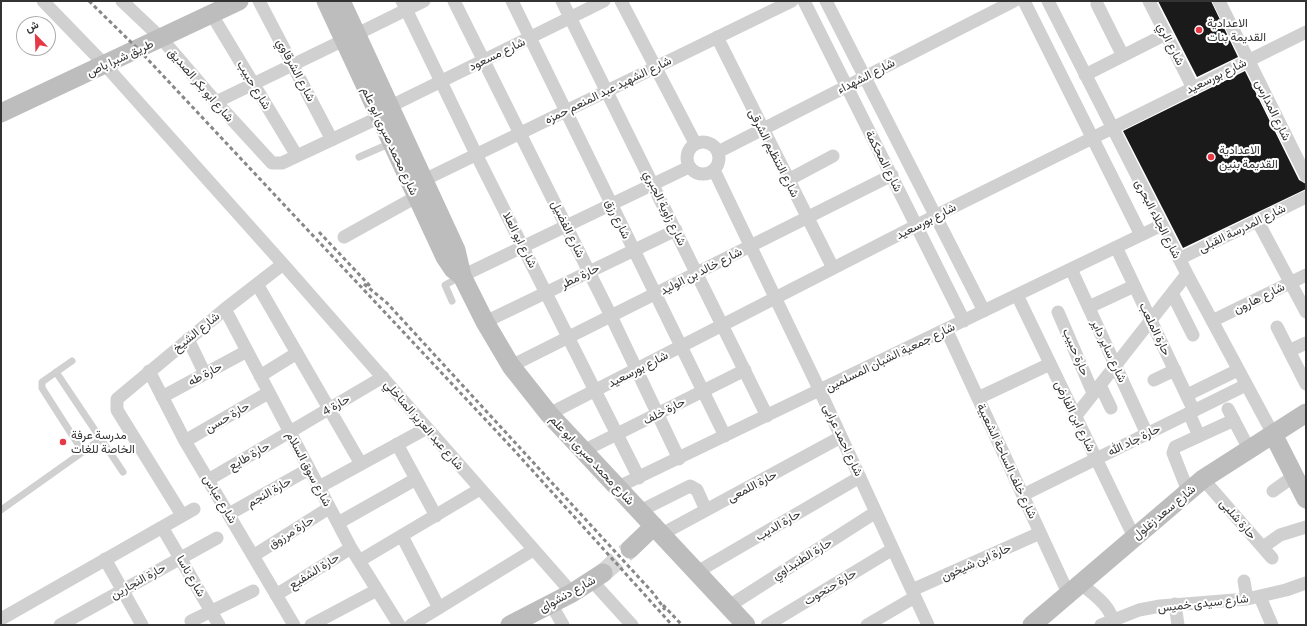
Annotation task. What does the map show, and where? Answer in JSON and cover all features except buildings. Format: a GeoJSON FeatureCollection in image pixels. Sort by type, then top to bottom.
{"type":"FeatureCollection","features":[{"type":"Feature","properties":{"kind":"street","name":"شارع عبد العزيز المناخلي"},"geometry":{"type":"LineString","coordinates":[[43,1],[105,65],[279,267],[383,377],[572,593]]}},
{"type":"Feature","properties":{"kind":"street","name":"شارع ابو بكر الصديق"},"geometry":{"type":"LineString","coordinates":[[122,1],[161,38],[216,102],[270,161],[275,164],[282,163]]}},
{"type":"Feature","properties":{"kind":"street","name":"طريق شبرا باص"},"geometry":{"type":"LineString","coordinates":[[1,113],[239,1]]}},
{"type":"Feature","properties":{"kind":"street","name":"شارع الشرقاوي"},"geometry":{"type":"LineString","coordinates":[[259,1],[332,140]]}},
{"type":"Feature","properties":{"kind":"street","name":"شارع محمد صبرى ابو علم"},"geometry":{"type":"LineString","coordinates":[[326,1],[350,37],[398,140],[420,188],[444,256],[453,269],[462,276],[485,322],[511,366],[549,414],[746,625]]}},
{"type":"Feature","properties":{"kind":"street","name":"شارع محمد صبرى ابو علم"},"geometry":{"type":"LineString","coordinates":[[341,1],[350,37]]}},
{"type":"Feature","properties":{"kind":"street"},"geometry":{"type":"LineString","coordinates":[[216,102],[350,37],[404,5],[424,1]]}},
{"type":"Feature","properties":{"kind":"street","name":"شارع الفضيل"},"geometry":{"type":"LineString","coordinates":[[454,1],[611,316],[678,459]]}},
{"type":"Feature","properties":{"kind":"street","name":"شارع رزق"},"geometry":{"type":"LineString","coordinates":[[512,1],[725,436]]}},
{"type":"Feature","properties":{"kind":"street","name":"شارع زاوية الجبري"},"geometry":{"type":"LineString","coordinates":[[562,1],[767,416]]}},
{"type":"Feature","properties":{"kind":"street","name":"شارع مسعود"},"geometry":{"type":"LineString","coordinates":[[282,163],[332,140],[440,82],[604,1]]}},
{"type":"Feature","properties":{"kind":"street"},"geometry":{"type":"LineString","coordinates":[[621,1],[695,143]]}},
{"type":"Feature","properties":{"kind":"street","name":"شارع الشهيد عبد المنعم حمزه"},"geometry":{"type":"LineString","coordinates":[[344,237],[476,154],[792,1]]}},
{"type":"Feature","properties":{"kind":"street","name":"شارع المحكمة"},"geometry":{"type":"LineString","coordinates":[[804,1],[964,320]]}},
{"type":"Feature","properties":{"kind":"street"},"geometry":{"type":"LineString","coordinates":[[826,1],[984,311]]}},
{"type":"Feature","properties":{"kind":"street","name":"شارع الشهداء"},"geometry":{"type":"LineString","coordinates":[[718,152],[1014,1]]}},
{"type":"Feature","properties":{"kind":"street","name":"شارع الجلاء البحرى"},"geometry":{"type":"LineString","coordinates":[[1024,1],[1142,235]]}},
{"type":"Feature","properties":{"kind":"street","name":"شارع الجلاء البحرى"},"geometry":{"type":"LineString","coordinates":[[1048,1],[1179,259],[1273,434]]}},
{"type":"Feature","properties":{"kind":"street","name":"شارع الري"},"geometry":{"type":"LineString","coordinates":[[1149,1],[1193,88]]}},
{"type":"Feature","properties":{"kind":"street","name":"شارع المدارس"},"geometry":{"type":"LineString","coordinates":[[1219,1],[1249,60],[1302,156],[1306,176]]}},
{"type":"Feature","properties":{"kind":"street"},"geometry":{"type":"LineString","coordinates":[[1097,4],[1123,56]]}},
{"type":"Feature","properties":{"kind":"street","name":"شارع ابو العلا"},"geometry":{"type":"LineString","coordinates":[[404,5],[440,82],[547,292],[639,478]]}},
{"type":"Feature","properties":{"kind":"street","name":"شارع حبيب"},"geometry":{"type":"LineString","coordinates":[[212,14],[297,156]]}},
{"type":"Feature","properties":{"kind":"street","name":"شارع بورسعيد"},"geometry":{"type":"LineString","coordinates":[[549,414],[935,216],[1306,32]]}},
{"type":"Feature","properties":{"kind":"street"},"geometry":{"type":"LineString","coordinates":[[1085,75],[1166,34]]}},
{"type":"Feature","properties":{"kind":"street","name":"شارع التنظيم الشرقى"},"geometry":{"type":"LineString","coordinates":[[717,37],[762,130],[833,268]]}},
{"type":"Feature","properties":{"kind":"street"},"geometry":{"type":"LineString","coordinates":[[701,142],[711,144],[718,152],[718,162],[714,170],[701,174],[692,170],[687,162],[688,151],[695,143],[701,142]]}},
{"type":"Feature","properties":{"kind":"street"},"geometry":{"type":"LineString","coordinates":[[788,180],[833,156]]}},
{"type":"Feature","properties":{"kind":"street"},"geometry":{"type":"LineString","coordinates":[[462,276],[523,245],[689,166]]}},
{"type":"Feature","properties":{"kind":"street","name":"شارع احمد عرابى"},"geometry":{"type":"LineString","coordinates":[[714,170],[820,390],[928,625]]}},
{"type":"Feature","properties":{"kind":"street","name":"شارع خالد بن الوليد"},"geometry":{"type":"LineString","coordinates":[[511,366],[892,175]]}},
{"type":"Feature","properties":{"kind":"street","name":"شارع المدرسة القبلى"},"geometry":{"type":"LineString","coordinates":[[1179,259],[1306,197]]}},
{"type":"Feature","properties":{"kind":"street"},"geometry":{"type":"LineString","coordinates":[[1257,220],[1306,312]]}},
{"type":"Feature","properties":{"kind":"street","name":"شارع جمعية الشبان المسلمين"},"geometry":{"type":"LineString","coordinates":[[618,487],[1162,225]]}},
{"type":"Feature","properties":{"kind":"street","name":"حارة مطر"},"geometry":{"type":"LineString","coordinates":[[485,322],[676,230]]}},
{"type":"Feature","properties":{"kind":"street","name":"حارة الملعب"},"geometry":{"type":"LineString","coordinates":[[1116,247],[1187,395],[1199,436]]}},
{"type":"Feature","properties":{"kind":"street","name":"شارع الشيخ"},"geometry":{"type":"LineString","coordinates":[[182,515],[117,410],[116,403],[119,396],[279,267]]}},
{"type":"Feature","properties":{"kind":"street","name":"شارع ساير داير"},"geometry":{"type":"LineString","coordinates":[[1071,269],[1147,434]]}},
{"type":"Feature","properties":{"kind":"street"},"geometry":{"type":"LineString","coordinates":[[1075,417],[1187,274]]}},
{"type":"Feature","properties":{"kind":"street","name":"شارع هارون"},"geometry":{"type":"LineString","coordinates":[[1212,321],[1306,275]]}},
{"type":"Feature","properties":{"kind":"street"},"geometry":{"type":"LineString","coordinates":[[258,284],[361,464]]}},
{"type":"Feature","properties":{"kind":"street"},"geometry":{"type":"LineString","coordinates":[[1089,307],[1134,286]]}},
{"type":"Feature","properties":{"kind":"street"},"geometry":{"type":"LineString","coordinates":[[1172,293],[1193,335]]}},
{"type":"Feature","properties":{"kind":"street","name":"شارع ابن الفارض"},"geometry":{"type":"LineString","coordinates":[[1016,295],[1134,537]]}},
{"type":"Feature","properties":{"kind":"street","name":"شارع سوق السلام"},"geometry":{"type":"LineString","coordinates":[[225,310],[351,548],[399,625]]}},
{"type":"Feature","properties":{"kind":"street","name":"حارة حبيب"},"geometry":{"type":"LineString","coordinates":[[1058,312],[1096,389],[1111,408]]}},
{"type":"Feature","properties":{"kind":"street"},"geometry":{"type":"LineString","coordinates":[[1277,327],[1306,384]]}},
{"type":"Feature","properties":{"kind":"street","name":"شارع خلف الساحة الشعبية"},"geometry":{"type":"LineString","coordinates":[[946,329],[1040,533],[1074,588]]}},
{"type":"Feature","properties":{"kind":"street"},"geometry":{"type":"LineString","coordinates":[[188,339],[205,374]]}},
{"type":"Feature","properties":{"kind":"street"},"geometry":{"type":"LineString","coordinates":[[1290,351],[1306,343]]}},
{"type":"Feature","properties":{"kind":"street","name":"حارة طه"},"geometry":{"type":"LineString","coordinates":[[162,397],[247,351]]}},
{"type":"Feature","properties":{"kind":"street"},"geometry":{"type":"LineString","coordinates":[[260,376],[297,353]]}},
{"type":"Feature","properties":{"kind":"street"},"geometry":{"type":"LineString","coordinates":[[978,398],[1050,364]]}},
{"type":"Feature","properties":{"kind":"street","name":"حارة خلف"},"geometry":{"type":"LineString","coordinates":[[584,451],[745,370]]}},
{"type":"Feature","properties":{"kind":"street"},"geometry":{"type":"LineString","coordinates":[[1154,380],[1175,370]]}},
{"type":"Feature","properties":{"kind":"street"},"geometry":{"type":"LineString","coordinates":[[1187,395],[1238,370]]}},
{"type":"Feature","properties":{"kind":"street","name":"شارع عباس"},"geometry":{"type":"LineString","coordinates":[[149,371],[185,441],[294,625]]}},
{"type":"Feature","properties":{"kind":"street","name":"حارة 4"},"geometry":{"type":"LineString","coordinates":[[289,432],[383,377]]}},
{"type":"Feature","properties":{"kind":"street","name":"حارة جاد الله"},"geometry":{"type":"LineString","coordinates":[[1023,495],[1246,385]]}},
{"type":"Feature","properties":{"kind":"street","name":"حارة حسن"},"geometry":{"type":"LineString","coordinates":[[185,441],[268,393]]}},
{"type":"Feature","properties":{"kind":"street","name":"شارع سعد زغلول"},"geometry":{"type":"LineString","coordinates":[[1032,625],[1203,479],[1306,413]]}},
{"type":"Feature","properties":{"kind":"street"},"geometry":{"type":"LineString","coordinates":[[1188,491],[1173,451],[1176,446],[1199,436],[1231,415],[1249,449]]}},
{"type":"Feature","properties":{"kind":"street"},"geometry":{"type":"LineString","coordinates":[[319,487],[427,428]]}},
{"type":"Feature","properties":{"kind":"street","name":"حارة طايع"},"geometry":{"type":"LineString","coordinates":[[208,480],[289,432]]}},
{"type":"Feature","properties":{"kind":"street"},"geometry":{"type":"LineString","coordinates":[[1273,434],[1301,484],[1273,491]]}},
{"type":"Feature","properties":{"kind":"street","name":"حارة اللمعى"},"geometry":{"type":"LineString","coordinates":[[658,530],[706,510],[842,437]]}},
{"type":"Feature","properties":{"kind":"street"},"geometry":{"type":"LineString","coordinates":[[397,444],[436,516]]}},
{"type":"Feature","properties":{"kind":"street","name":"حارة النجم"},"geometry":{"type":"LineString","coordinates":[[229,514],[309,469]]}},
{"type":"Feature","properties":{"kind":"street","name":"حارة الديب"},"geometry":{"type":"LineString","coordinates":[[697,572],[860,477]]}},
{"type":"Feature","properties":{"kind":"street"},"geometry":{"type":"LineString","coordinates":[[338,523],[416,479]]}},
{"type":"Feature","properties":{"kind":"street","name":"حارة شلبى"},"geometry":{"type":"LineString","coordinates":[[1203,479],[1272,558]]}},
{"type":"Feature","properties":{"kind":"street"},"geometry":{"type":"LineString","coordinates":[[640,511],[690,486],[697,490],[706,510]]}},
{"type":"Feature","properties":{"kind":"street"},"geometry":{"type":"LineString","coordinates":[[359,561],[480,489]]}},
{"type":"Feature","properties":{"kind":"street","name":"حارة مرزوق"},"geometry":{"type":"LineString","coordinates":[[253,556],[329,508]]}},
{"type":"Feature","properties":{"kind":"street"},"geometry":{"type":"LineString","coordinates":[[1,619],[194,509]]}},
{"type":"Feature","properties":{"kind":"street","name":"حارة الطنبداوي"},"geometry":{"type":"LineString","coordinates":[[728,606],[876,512]]}},
{"type":"Feature","properties":{"kind":"street","name":"شارع ناسا"},"geometry":{"type":"LineString","coordinates":[[162,527],[219,625]]}},
{"type":"Feature","properties":{"kind":"street"},"geometry":{"type":"LineString","coordinates":[[1262,547],[1280,535],[1306,527]]}},
{"type":"Feature","properties":{"kind":"street"},"geometry":{"type":"LineString","coordinates":[[630,549],[658,530]]}},
{"type":"Feature","properties":{"kind":"street","name":"حارة ابن شيخون"},"geometry":{"type":"LineString","coordinates":[[867,625],[913,594],[1040,533]]}},
{"type":"Feature","properties":{"kind":"street"},"geometry":{"type":"LineString","coordinates":[[402,536],[439,608]]}},
{"type":"Feature","properties":{"kind":"street","name":"حارة النجارين"},"geometry":{"type":"LineString","coordinates":[[67,623],[122,590],[217,538]]}},
{"type":"Feature","properties":{"kind":"street","name":"حارة الشفيع"},"geometry":{"type":"LineString","coordinates":[[276,595],[351,548]]}},
{"type":"Feature","properties":{"kind":"street","name":"حارة حتحوت"},"geometry":{"type":"LineString","coordinates":[[767,625],[893,549]]}},
{"type":"Feature","properties":{"kind":"street"},"geometry":{"type":"LineString","coordinates":[[411,625],[533,550]]}},
{"type":"Feature","properties":{"kind":"street"},"geometry":{"type":"LineString","coordinates":[[105,559],[142,625]]}},
{"type":"Feature","properties":{"kind":"street"},"geometry":{"type":"LineString","coordinates":[[598,577],[631,625]]}},
{"type":"Feature","properties":{"kind":"street","name":"شارع دنشواى"},"geometry":{"type":"LineString","coordinates":[[510,625],[572,593],[598,577]]}},
{"type":"Feature","properties":{"kind":"street"},"geometry":{"type":"LineString","coordinates":[[1244,581],[1247,599]]}},
{"type":"Feature","properties":{"kind":"street","name":"شارع سيدى خميس"},"geometry":{"type":"LineString","coordinates":[[1109,623],[1139,610],[1175,604],[1247,599],[1306,583]]}},
{"type":"Feature","properties":{"kind":"street"},"geometry":{"type":"LineString","coordinates":[[1074,588],[1106,605],[1109,623]]}},
{"type":"Feature","properties":{"kind":"street"},"geometry":{"type":"LineString","coordinates":[[312,625],[334,620],[377,590]]}},
{"type":"Feature","properties":{"kind":"street"},"geometry":{"type":"LineString","coordinates":[[190,619],[211,611],[253,591]]}},
{"type":"Feature","properties":{"kind":"street"},"geometry":{"type":"LineString","coordinates":[[1260,596],[1272,625]]}},
{"type":"Feature","properties":{"kind":"street"},"geometry":{"type":"LineString","coordinates":[[551,604],[563,625]]}},
{"type":"Feature","properties":{"kind":"street"},"geometry":{"type":"LineString","coordinates":[[1175,604],[1178,625]]}},
{"type":"Feature","properties":{"kind":"lane"},"geometry":{"type":"LineString","coordinates":[[359,157],[398,140]]}},
{"type":"Feature","properties":{"kind":"lane"},"geometry":{"type":"LineString","coordinates":[[452,300],[445,285],[462,276]]}},
{"type":"Feature","properties":{"kind":"lane"},"geometry":{"type":"LineString","coordinates":[[72,361],[42,382],[42,388],[83,452]]}},
{"type":"Feature","properties":{"kind":"lane"},"geometry":{"type":"LineString","coordinates":[[56,372],[123,472]]}},
{"type":"Feature","properties":{"kind":"lane"},"geometry":{"type":"LineString","coordinates":[[1,510],[101,439]]}},
{"type":"Feature","properties":{"kind":"tunnel"},"geometry":{"type":"LineString","coordinates":[[603,573],[630,549]]}},
{"type":"Feature","properties":{"kind":"railway"},"geometry":{"type":"LineString","coordinates":[[89,1],[139,50],[513,449],[672,625]]}},
{"type":"Feature","properties":{"kind":"railway"},"geometry":{"type":"LineString","coordinates":[[319,232],[371,287]]}},
{"type":"Feature","properties":{"kind":"railway"},"geometry":{"type":"LineString","coordinates":[[364,284],[387,303],[654,594],[665,610]]}},
{"type":"Feature","properties":{"kind":"railway"},"geometry":{"type":"LineString","coordinates":[[663,605],[682,625]]}},
{"type":"Feature","properties":{"kind":"place","name":"الاعدادية القديمة بنات"},"geometry":{"type":"Point","coordinates":[1199,30]}},
{"type":"Feature","properties":{"kind":"place","name":"الاعدادية القديمة بنين"},"geometry":{"type":"Point","coordinates":[1211,157]}},
{"type":"Feature","properties":{"kind":"place","name":"مدرسة عرفة الخاصة للغات"},"geometry":{"type":"Point","coordinates":[63,442]}}]}
